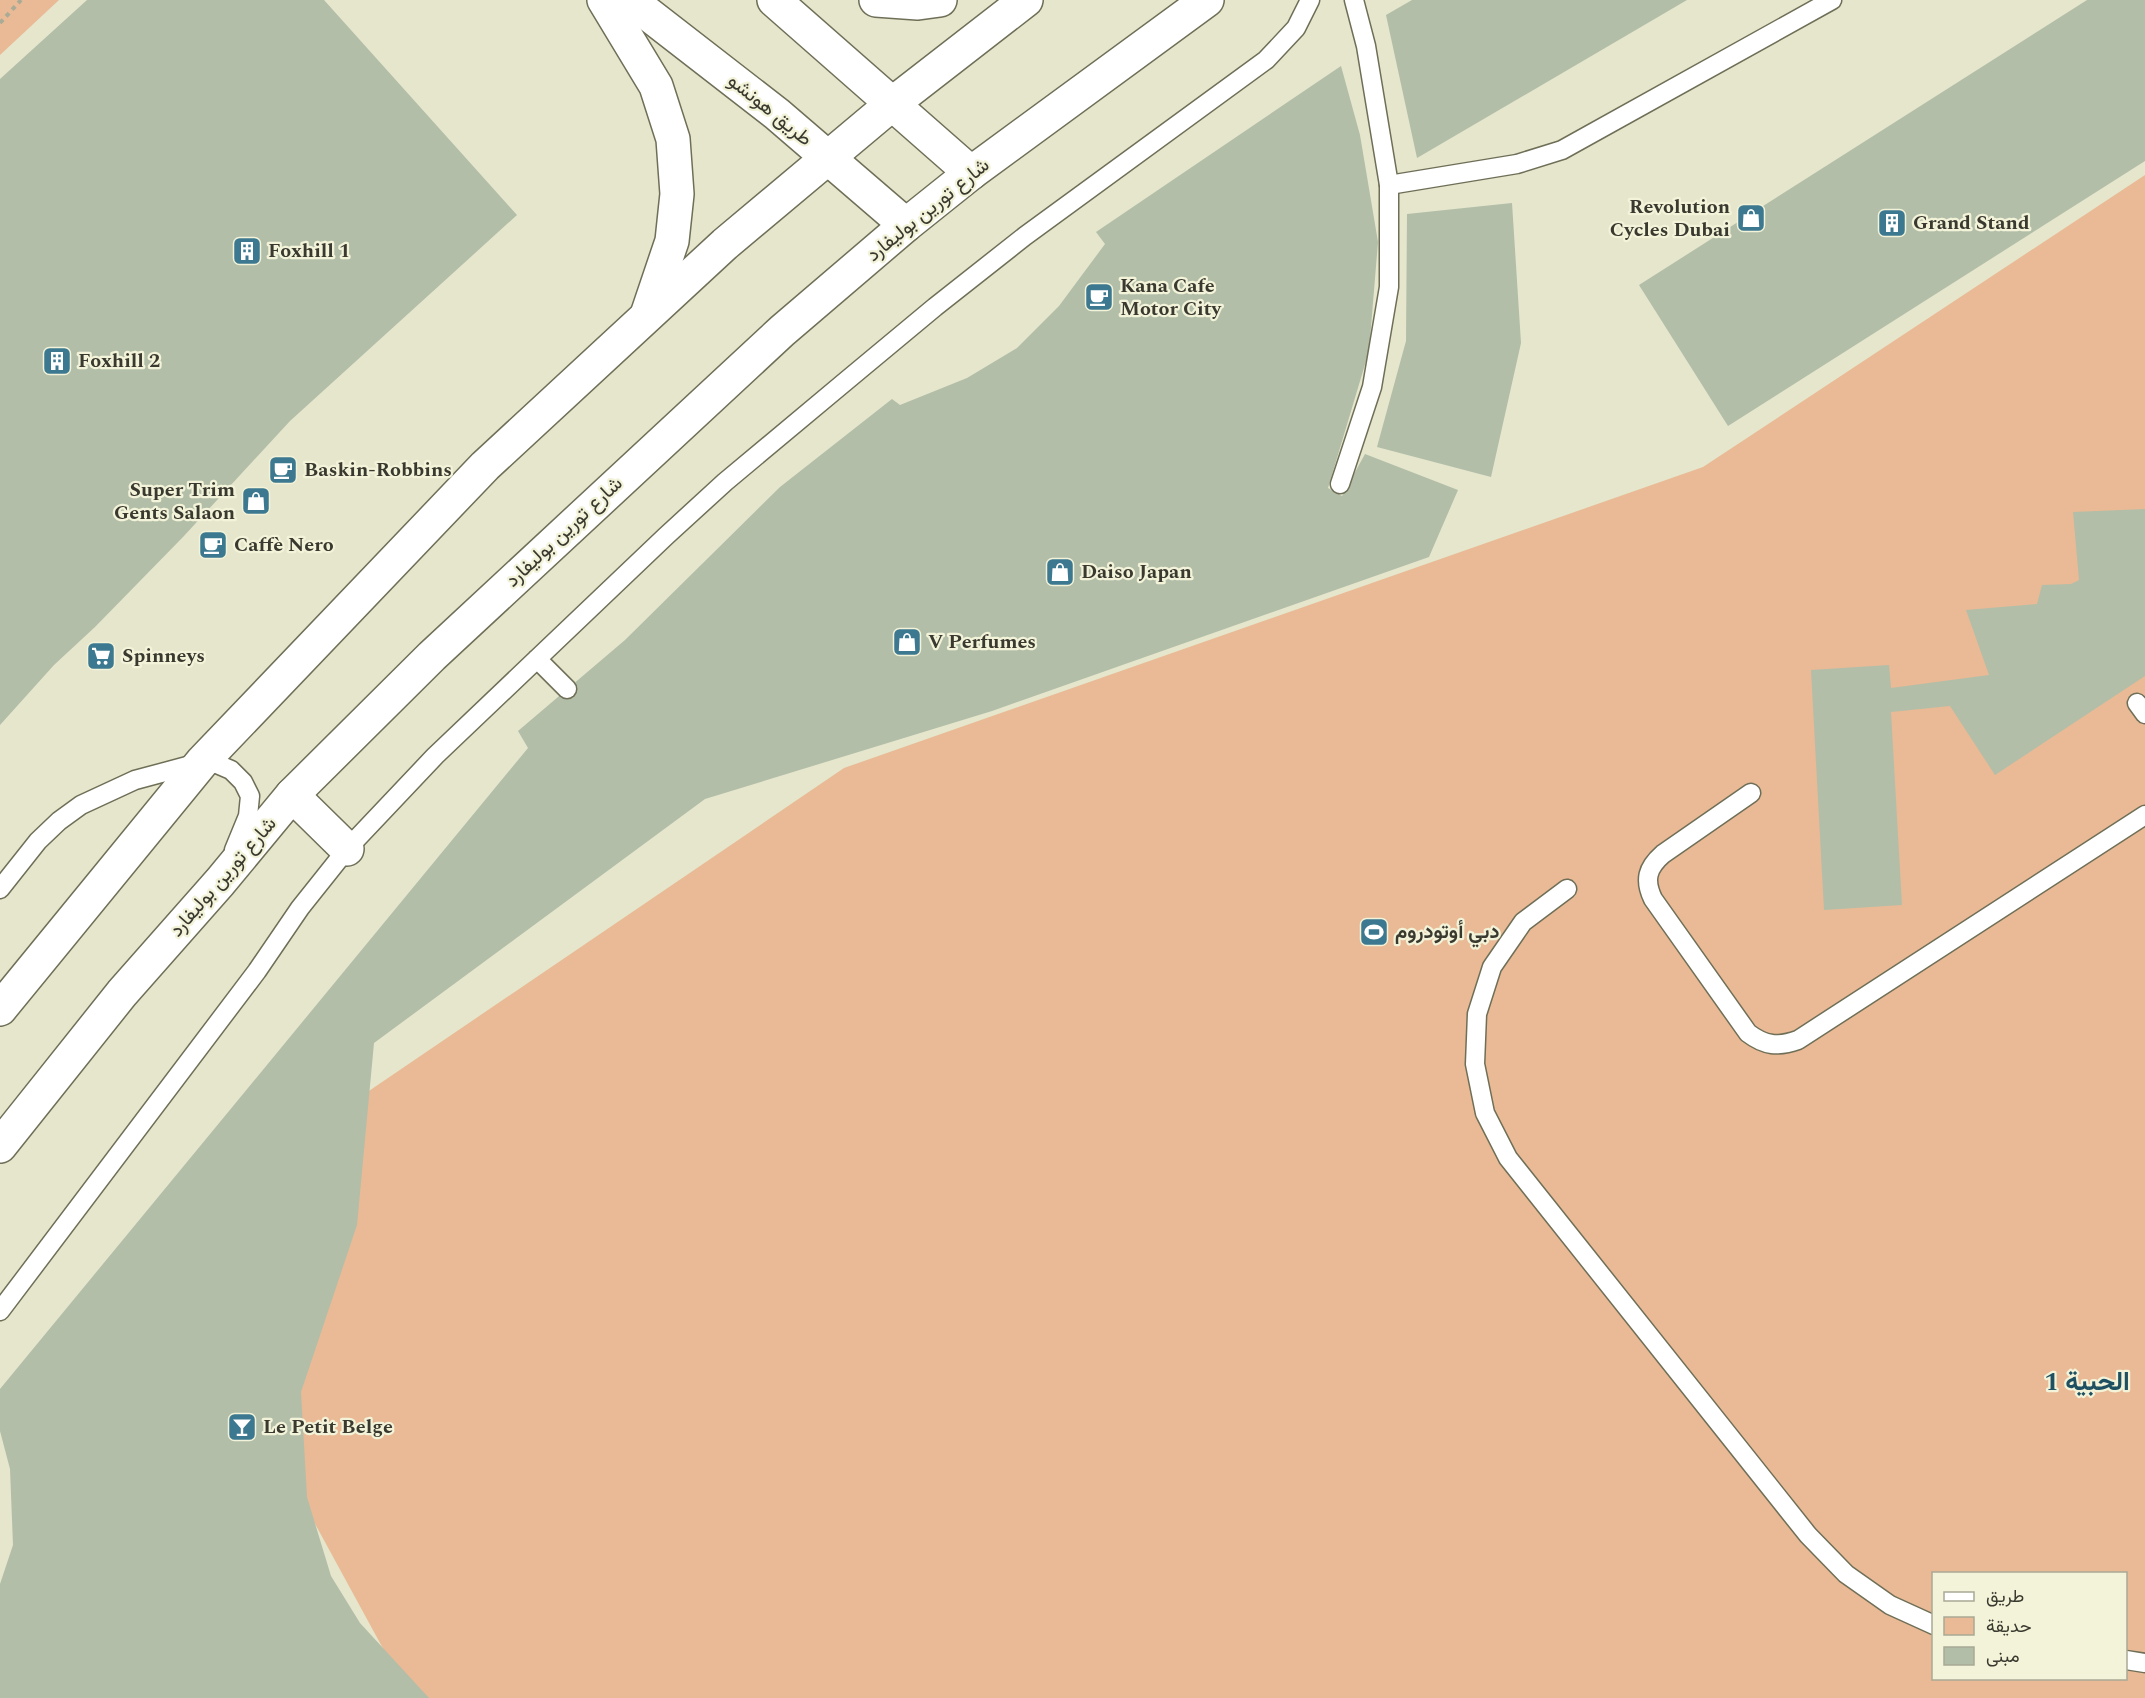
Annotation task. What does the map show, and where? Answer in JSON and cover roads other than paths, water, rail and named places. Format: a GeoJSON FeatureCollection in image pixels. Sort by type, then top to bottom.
{"type":"FeatureCollection","features":[{"type":"Feature","properties":{"kind":"main road"},"geometry":{"type":"LineString","coordinates":[[604,0],[656,87],[673,139],[677,194],[672,241],[645,320]]}},
{"type":"Feature","properties":{"kind":"main road","name":"طريق هونشو"},"geometry":{"type":"LineString","coordinates":[[630,0],[777,114],[906,225]]}},
{"type":"Feature","properties":{"kind":"main road"},"geometry":{"type":"LineString","coordinates":[[774,0],[971,173]]}},
{"type":"Feature","properties":{"kind":"main road"},"geometry":{"type":"LineString","coordinates":[[876,0],[918,3],[940,0]]}},
{"type":"Feature","properties":{"kind":"main road"},"geometry":{"type":"LineString","coordinates":[[0,1008],[202,762],[485,466],[645,320],[724,244],[891,104],[1026,0]]}},
{"type":"Feature","properties":{"kind":"main road","name":"شارع تورين بوليفارد"},"geometry":{"type":"LineString","coordinates":[[0,1146],[122,993],[220,882],[292,795],[456,633],[782,331],[906,225],[971,173],[1207,0]]}},
{"type":"Feature","properties":{"kind":"main road"},"geometry":{"type":"LineString","coordinates":[[292,795],[346,849]]}},
{"type":"Feature","properties":{"kind":"lane"},"geometry":{"type":"LineString","coordinates":[[0,1311],[257,971],[300,908],[346,849],[435,756],[725,482],[1025,236],[1266,60],[1296,28],[1310,0]]}},
{"type":"Feature","properties":{"kind":"lane"},"geometry":{"type":"LineString","coordinates":[[1340,484],[1372,387],[1389,287],[1389,185],[1366,46],[1354,0]]}},
{"type":"Feature","properties":{"kind":"lane"},"geometry":{"type":"LineString","coordinates":[[1389,185],[1517,164],[1562,150],[1832,0]]}},
{"type":"Feature","properties":{"kind":"lane"},"geometry":{"type":"LineString","coordinates":[[537,659],[567,689]]}},
{"type":"Feature","properties":{"kind":"lane"},"geometry":{"type":"LineString","coordinates":[[0,888],[38,841],[59,821],[81,805],[135,780],[202,762],[217,764],[231,770],[243,782],[250,796],[248,816],[220,882]]}},
{"type":"Feature","properties":{"kind":"lane"},"geometry":{"type":"LineString","coordinates":[[1751,793],[1653,863],[1648,874],[1648,887],[1653,899],[1748,1034],[1772,1046],[1785,1045],[1798,1040],[2145,815]]}},
{"type":"Feature","properties":{"kind":"lane"},"geometry":{"type":"LineString","coordinates":[[1567,889],[1523,922],[1492,967],[1477,1014],[1475,1064],[1485,1113],[1515,1167],[1808,1535],[1845,1574],[1890,1605],[1932,1624]]}},
{"type":"Feature","properties":{"kind":"lane"},"geometry":{"type":"LineString","coordinates":[[2127,1660],[2145,1663]]}},
{"type":"Feature","properties":{"kind":"place","name":"Revolution Cycles Dubai"},"geometry":{"type":"Point","coordinates":[1751,218]}},
{"type":"Feature","properties":{"kind":"place","name":"Grand Stand"},"geometry":{"type":"Point","coordinates":[1892,223]}},
{"type":"Feature","properties":{"kind":"place","name":"Foxhill 1"},"geometry":{"type":"Point","coordinates":[247,251]}},
{"type":"Feature","properties":{"kind":"place","name":"Kana Cafe Motor City"},"geometry":{"type":"Point","coordinates":[1099,297]}},
{"type":"Feature","properties":{"kind":"place","name":"Foxhill 2"},"geometry":{"type":"Point","coordinates":[57,361]}},
{"type":"Feature","properties":{"kind":"place","name":"Baskin-Robbins"},"geometry":{"type":"Point","coordinates":[283,470]}},
{"type":"Feature","properties":{"kind":"place","name":"Super Trim Gents Salaon"},"geometry":{"type":"Point","coordinates":[256,501]}},
{"type":"Feature","properties":{"kind":"place","name":"Caffè Nero"},"geometry":{"type":"Point","coordinates":[213,545]}},
{"type":"Feature","properties":{"kind":"place","name":"Daiso Japan"},"geometry":{"type":"Point","coordinates":[1060,572]}},
{"type":"Feature","properties":{"kind":"place","name":"V Perfumes"},"geometry":{"type":"Point","coordinates":[907,642]}},
{"type":"Feature","properties":{"kind":"place","name":"Spinneys"},"geometry":{"type":"Point","coordinates":[101,656]}},
{"type":"Feature","properties":{"kind":"place","name":"دبي أوتودروم"},"geometry":{"type":"Point","coordinates":[1374,932]}},
{"type":"Feature","properties":{"kind":"place","name":"Le Petit Belge"},"geometry":{"type":"Point","coordinates":[242,1427]}},
{"type":"Feature","properties":{"kind":"district","name":"الحبية 1"},"geometry":{"type":"Point","coordinates":[2087,1382]}}]}
